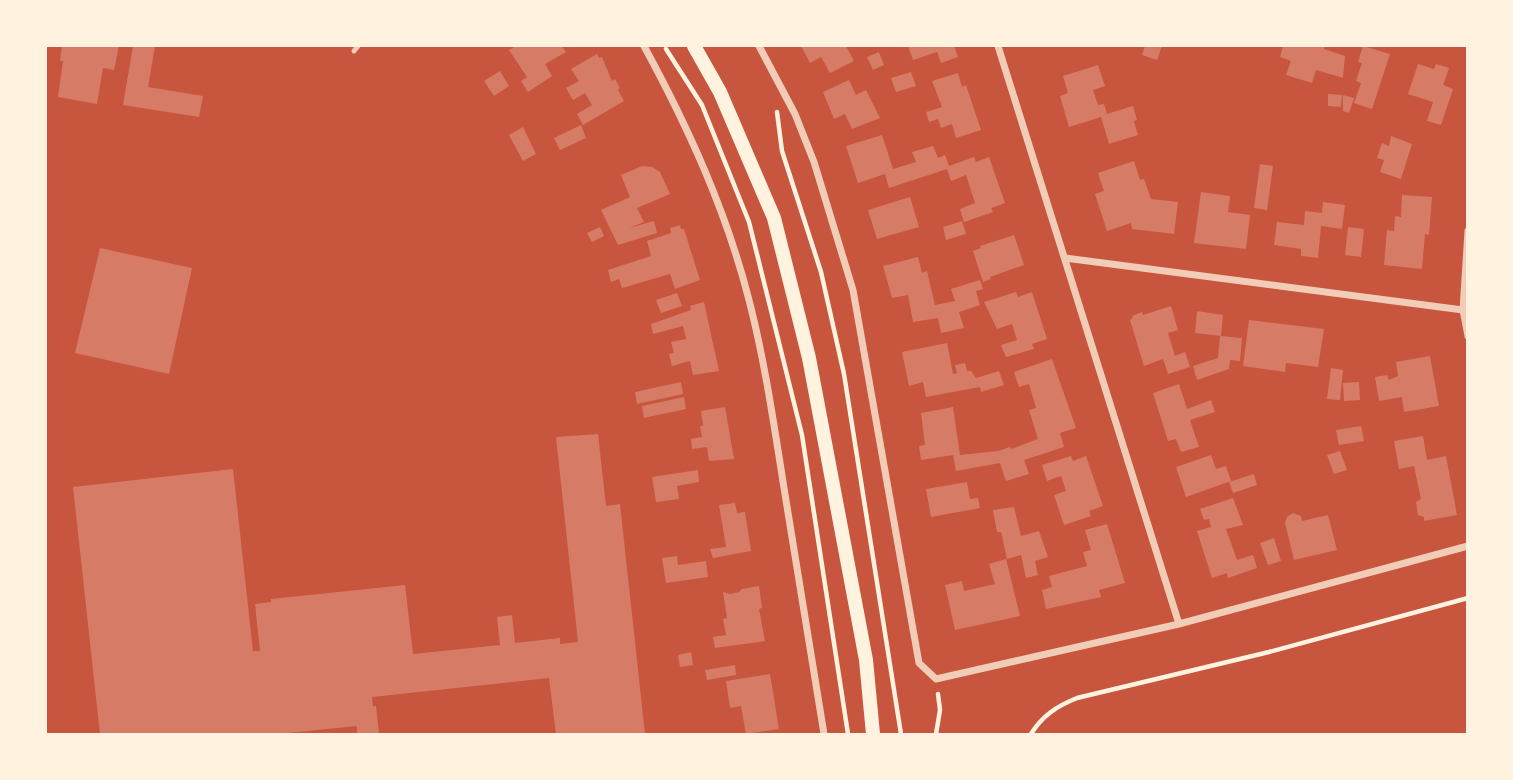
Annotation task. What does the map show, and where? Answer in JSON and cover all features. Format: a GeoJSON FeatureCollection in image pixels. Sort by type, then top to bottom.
{"type":"FeatureCollection","features":[{"type":"Feature","properties":{"kind":"main road"},"geometry":{"type":"LineString","coordinates":[[694,46],[720,92],[774,218],[809,358],[866,660],[873,733]]}},
{"type":"Feature","properties":{"kind":"street"},"geometry":{"type":"LineString","coordinates":[[644,46],[672,97],[704,168],[723,215],[749,299],[770,394],[824,734]]}},
{"type":"Feature","properties":{"kind":"street"},"geometry":{"type":"LineString","coordinates":[[759,46],[783,91],[818,173],[853,290],[919,663],[936,679],[1179,624],[1468,546]]}},
{"type":"Feature","properties":{"kind":"street"},"geometry":{"type":"LineString","coordinates":[[998,46],[1179,624]]}},
{"type":"Feature","properties":{"kind":"street"},"geometry":{"type":"LineString","coordinates":[[1468,231],[1463,310],[1468,336]]}},
{"type":"Feature","properties":{"kind":"street"},"geometry":{"type":"LineString","coordinates":[[1065,258],[1463,310]]}},
{"type":"Feature","properties":{"kind":"path"},"geometry":{"type":"LineString","coordinates":[[783,91],[777,108],[779,135],[821,272],[844,374],[901,734]]}},
{"type":"Feature","properties":{"kind":"path"},"geometry":{"type":"LineString","coordinates":[[1031,734],[1045,716],[1059,705],[1077,698],[1269,652],[1468,598]]}},
{"type":"Feature","properties":{"kind":"path"},"geometry":{"type":"LineString","coordinates":[[936,679],[940,710],[936,734]]}},
{"type":"Feature","properties":{"kind":"building"},"geometry":{"type":"Polygon","coordinates":[[[62,46],[119,46],[114,70],[103,68],[97,104],[58,97],[63,61],[60,61],[62,46]]]}},
{"type":"Feature","properties":{"kind":"building"},"geometry":{"type":"Polygon","coordinates":[[[133,46],[155,46],[148,87],[203,96],[199,117],[123,105],[133,46]]]}},
{"type":"Feature","properties":{"kind":"building"},"geometry":{"type":"Polygon","coordinates":[[[516,46],[562,46],[566,52],[545,64],[552,76],[528,92],[521,81],[527,77],[509,50],[516,46]]]}},
{"type":"Feature","properties":{"kind":"building"},"geometry":{"type":"Polygon","coordinates":[[[801,46],[846,46],[854,61],[830,73],[821,57],[810,63],[801,46]]]}},
{"type":"Feature","properties":{"kind":"building"},"geometry":{"type":"Polygon","coordinates":[[[908,46],[954,46],[958,57],[941,63],[937,52],[913,60],[908,46]]]}},
{"type":"Feature","properties":{"kind":"building"},"geometry":{"type":"Polygon","coordinates":[[[1145,46],[1162,46],[1157,60],[1142,55],[1145,46]]]}},
{"type":"Feature","properties":{"kind":"building"},"geometry":{"type":"Polygon","coordinates":[[[1283,46],[1325,46],[1324,49],[1345,56],[1343,78],[1316,70],[1312,83],[1286,75],[1291,61],[1280,57],[1283,46]]]}},
{"type":"Feature","properties":{"kind":"building"},"geometry":{"type":"Polygon","coordinates":[[[1363,46],[1390,54],[1372,109],[1354,103],[1361,83],[1356,81],[1362,63],[1358,62],[1363,46]]]}},
{"type":"Feature","properties":{"kind":"building"},"geometry":{"type":"Polygon","coordinates":[[[879,52],[884,65],[873,70],[867,57],[879,52]]]}},
{"type":"Feature","properties":{"kind":"building"},"geometry":{"type":"Polygon","coordinates":[[[597,54],[599,58],[602,57],[612,81],[615,79],[624,101],[583,125],[577,114],[592,105],[585,93],[573,100],[566,88],[579,81],[571,69],[597,54]]]}},
{"type":"Feature","properties":{"kind":"building"},"geometry":{"type":"Polygon","coordinates":[[[1418,64],[1434,69],[1436,64],[1449,68],[1443,85],[1453,89],[1441,125],[1427,121],[1433,102],[1408,94],[1418,64]]]}},
{"type":"Feature","properties":{"kind":"building"},"geometry":{"type":"Polygon","coordinates":[[[1098,65],[1105,86],[1093,90],[1098,105],[1104,104],[1107,114],[1133,106],[1138,135],[1109,144],[1101,117],[1069,127],[1060,96],[1068,93],[1063,76],[1098,65]]]}},
{"type":"Feature","properties":{"kind":"building"},"geometry":{"type":"Polygon","coordinates":[[[500,71],[509,86],[494,96],[484,81],[500,71]]]}},
{"type":"Feature","properties":{"kind":"building"},"geometry":{"type":"Polygon","coordinates":[[[911,72],[916,86],[896,92],[891,78],[911,72]]]}},
{"type":"Feature","properties":{"kind":"building"},"geometry":{"type":"Polygon","coordinates":[[[958,73],[962,87],[966,85],[981,130],[956,138],[952,124],[941,128],[938,119],[929,122],[926,112],[942,107],[932,81],[958,73]]]}},
{"type":"Feature","properties":{"kind":"building"},"geometry":{"type":"Polygon","coordinates":[[[849,80],[856,95],[866,90],[880,118],[852,129],[845,114],[834,119],[823,92],[849,80]]]}},
{"type":"Feature","properties":{"kind":"building"},"geometry":{"type":"Polygon","coordinates":[[[1328,94],[1342,95],[1341,107],[1328,106],[1328,94]]]}},
{"type":"Feature","properties":{"kind":"building"},"geometry":{"type":"Polygon","coordinates":[[[1343,95],[1354,98],[1349,113],[1343,111],[1343,95]]]}},
{"type":"Feature","properties":{"kind":"building"},"geometry":{"type":"Polygon","coordinates":[[[581,125],[586,138],[560,150],[554,138],[581,125]]]}},
{"type":"Feature","properties":{"kind":"building"},"geometry":{"type":"Polygon","coordinates":[[[523,127],[536,154],[523,161],[509,135],[523,127]]]}},
{"type":"Feature","properties":{"kind":"building"},"geometry":{"type":"Polygon","coordinates":[[[882,135],[893,169],[916,162],[912,152],[933,146],[938,158],[945,155],[949,166],[974,157],[976,162],[989,157],[1005,203],[991,208],[993,212],[964,222],[960,209],[975,203],[966,175],[951,181],[947,169],[889,188],[885,174],[858,183],[846,146],[882,135]]]}},
{"type":"Feature","properties":{"kind":"building"},"geometry":{"type":"Polygon","coordinates":[[[1391,136],[1412,144],[1401,179],[1380,172],[1384,160],[1377,158],[1382,143],[1389,146],[1391,136]]]}},
{"type":"Feature","properties":{"kind":"building"},"geometry":{"type":"Polygon","coordinates":[[[1134,161],[1140,180],[1144,179],[1151,199],[1178,202],[1174,234],[1132,229],[1131,223],[1107,231],[1095,194],[1104,191],[1098,173],[1134,161]]]}},
{"type":"Feature","properties":{"kind":"building"},"geometry":{"type":"Polygon","coordinates":[[[1260,164],[1273,166],[1267,210],[1254,208],[1260,164]]]}},
{"type":"Feature","properties":{"kind":"building"},"geometry":{"type":"Polygon","coordinates":[[[642,166],[652,167],[660,172],[670,194],[637,208],[644,222],[629,228],[654,221],[657,233],[618,245],[601,210],[630,197],[621,175],[642,166]]]}},
{"type":"Feature","properties":{"kind":"building"},"geometry":{"type":"Polygon","coordinates":[[[1201,192],[1230,196],[1228,212],[1250,215],[1246,249],[1194,243],[1201,192]]]}},
{"type":"Feature","properties":{"kind":"building"},"geometry":{"type":"Polygon","coordinates":[[[1402,195],[1432,197],[1429,235],[1425,234],[1422,269],[1384,265],[1387,230],[1394,231],[1395,216],[1401,217],[1402,195]]]}},
{"type":"Feature","properties":{"kind":"building"},"geometry":{"type":"Polygon","coordinates":[[[910,197],[919,227],[877,239],[868,210],[910,197]]]}},
{"type":"Feature","properties":{"kind":"building"},"geometry":{"type":"Polygon","coordinates":[[[1323,202],[1345,205],[1342,229],[1321,226],[1318,258],[1301,256],[1301,249],[1274,245],[1277,222],[1304,225],[1305,211],[1322,213],[1323,202]]]}},
{"type":"Feature","properties":{"kind":"building"},"geometry":{"type":"Polygon","coordinates":[[[962,221],[966,234],[946,240],[943,227],[962,221]]]}},
{"type":"Feature","properties":{"kind":"building"},"geometry":{"type":"Polygon","coordinates":[[[680,225],[681,229],[684,229],[700,280],[675,289],[670,274],[622,288],[619,279],[611,282],[608,270],[651,256],[647,241],[671,233],[670,228],[680,225]]]}},
{"type":"Feature","properties":{"kind":"building"},"geometry":{"type":"Polygon","coordinates":[[[600,227],[604,236],[592,242],[587,233],[600,227]]]}},
{"type":"Feature","properties":{"kind":"building"},"geometry":{"type":"Polygon","coordinates":[[[1348,227],[1364,229],[1361,257],[1345,255],[1348,227]]]}},
{"type":"Feature","properties":{"kind":"building"},"geometry":{"type":"Polygon","coordinates":[[[1014,235],[1024,265],[983,282],[973,251],[981,248],[980,246],[1014,235]]]}},
{"type":"Feature","properties":{"kind":"building"},"geometry":{"type":"Polygon","coordinates":[[[100,248],[192,268],[169,374],[75,353],[100,248]]]}},
{"type":"Feature","properties":{"kind":"building"},"geometry":{"type":"Polygon","coordinates":[[[918,257],[922,273],[927,271],[935,305],[955,301],[951,289],[980,280],[983,289],[976,291],[980,305],[959,312],[964,328],[941,333],[938,318],[913,322],[908,295],[892,298],[883,266],[918,257]]]}},
{"type":"Feature","properties":{"kind":"building"},"geometry":{"type":"Polygon","coordinates":[[[1016,292],[1018,297],[1032,292],[1047,339],[1032,344],[1034,349],[1006,357],[1001,345],[1017,340],[1012,324],[997,329],[984,302],[1016,292]]]}},
{"type":"Feature","properties":{"kind":"building"},"geometry":{"type":"Polygon","coordinates":[[[677,293],[682,306],[661,313],[656,300],[677,293]]]}},
{"type":"Feature","properties":{"kind":"building"},"geometry":{"type":"Polygon","coordinates":[[[704,302],[719,371],[693,375],[690,361],[672,366],[669,354],[674,353],[671,342],[686,339],[683,326],[653,334],[651,324],[691,310],[690,306],[704,302]]]}},
{"type":"Feature","properties":{"kind":"building"},"geometry":{"type":"Polygon","coordinates":[[[1171,306],[1178,330],[1168,333],[1175,356],[1185,352],[1190,367],[1168,374],[1163,359],[1144,366],[1130,320],[1132,316],[1142,312],[1143,315],[1171,306]]]}},
{"type":"Feature","properties":{"kind":"building"},"geometry":{"type":"Polygon","coordinates":[[[1197,311],[1223,315],[1221,336],[1195,333],[1197,311]]]}},
{"type":"Feature","properties":{"kind":"building"},"geometry":{"type":"Polygon","coordinates":[[[1249,320],[1324,329],[1318,367],[1286,363],[1285,372],[1243,366],[1249,320]]]}},
{"type":"Feature","properties":{"kind":"building"},"geometry":{"type":"Polygon","coordinates":[[[1220,336],[1242,338],[1240,361],[1230,360],[1229,369],[1197,380],[1193,366],[1218,358],[1220,336]]]}},
{"type":"Feature","properties":{"kind":"building"},"geometry":{"type":"Polygon","coordinates":[[[947,343],[953,374],[957,373],[955,365],[965,363],[967,371],[971,371],[976,378],[999,371],[1004,385],[981,392],[980,387],[926,397],[923,382],[909,386],[902,352],[947,343]]]}},
{"type":"Feature","properties":{"kind":"building"},"geometry":{"type":"Polygon","coordinates":[[[1430,356],[1439,406],[1404,412],[1402,397],[1379,401],[1375,377],[1387,375],[1389,380],[1398,376],[1396,362],[1430,356]]]}},
{"type":"Feature","properties":{"kind":"building"},"geometry":{"type":"Polygon","coordinates":[[[1052,359],[1076,428],[1060,433],[1064,447],[1024,460],[1029,474],[1006,481],[1000,463],[956,471],[953,455],[921,460],[919,446],[925,445],[921,413],[953,407],[960,455],[1010,447],[1011,449],[1038,439],[1029,410],[1036,408],[1029,384],[1019,387],[1014,372],[1052,359]]]}},
{"type":"Feature","properties":{"kind":"building"},"geometry":{"type":"Polygon","coordinates":[[[1331,368],[1343,370],[1340,400],[1327,399],[1331,368]]]}},
{"type":"Feature","properties":{"kind":"building"},"geometry":{"type":"Polygon","coordinates":[[[681,382],[683,394],[637,404],[635,392],[681,382]]]}},
{"type":"Feature","properties":{"kind":"building"},"geometry":{"type":"Polygon","coordinates":[[[1359,382],[1360,400],[1344,401],[1343,383],[1359,382]]]}},
{"type":"Feature","properties":{"kind":"building"},"geometry":{"type":"Polygon","coordinates":[[[1179,384],[1187,409],[1211,400],[1215,412],[1190,420],[1199,447],[1181,452],[1176,439],[1168,441],[1153,393],[1179,384]]]}},
{"type":"Feature","properties":{"kind":"building"},"geometry":{"type":"Polygon","coordinates":[[[684,397],[686,409],[644,418],[642,406],[684,397]]]}},
{"type":"Feature","properties":{"kind":"building"},"geometry":{"type":"Polygon","coordinates":[[[725,407],[734,459],[709,461],[707,447],[692,449],[691,439],[702,437],[701,411],[725,407]]]}},
{"type":"Feature","properties":{"kind":"building"},"geometry":{"type":"Polygon","coordinates":[[[1361,426],[1364,441],[1339,445],[1336,430],[1361,426]]]}},
{"type":"Feature","properties":{"kind":"building"},"geometry":{"type":"Polygon","coordinates":[[[598,434],[606,506],[620,504],[645,734],[556,734],[549,678],[372,697],[373,706],[376,706],[379,734],[357,734],[357,726],[278,734],[100,734],[73,487],[233,469],[253,651],[260,651],[255,604],[271,602],[271,599],[405,585],[413,654],[500,645],[497,617],[512,615],[515,643],[560,638],[560,644],[578,642],[556,437],[598,434]]]}},
{"type":"Feature","properties":{"kind":"building"},"geometry":{"type":"Polygon","coordinates":[[[1423,436],[1427,460],[1446,456],[1457,515],[1424,521],[1424,517],[1418,515],[1416,502],[1421,499],[1414,466],[1399,469],[1394,441],[1423,436]]]}},
{"type":"Feature","properties":{"kind":"building"},"geometry":{"type":"Polygon","coordinates":[[[1340,451],[1347,470],[1334,474],[1327,455],[1340,451]]]}},
{"type":"Feature","properties":{"kind":"building"},"geometry":{"type":"Polygon","coordinates":[[[1211,455],[1216,469],[1226,466],[1231,481],[1186,497],[1176,467],[1211,455]]]}},
{"type":"Feature","properties":{"kind":"building"},"geometry":{"type":"Polygon","coordinates":[[[1071,456],[1073,461],[1086,456],[1103,506],[1089,511],[1091,516],[1064,525],[1054,495],[1066,491],[1061,476],[1047,481],[1042,465],[1071,456]]]}},
{"type":"Feature","properties":{"kind":"building"},"geometry":{"type":"Polygon","coordinates":[[[698,470],[699,482],[677,486],[679,499],[656,502],[652,477],[698,470]]]}},
{"type":"Feature","properties":{"kind":"building"},"geometry":{"type":"Polygon","coordinates":[[[1254,474],[1257,485],[1233,493],[1229,482],[1254,474]]]}},
{"type":"Feature","properties":{"kind":"building"},"geometry":{"type":"Polygon","coordinates":[[[967,482],[970,499],[978,498],[980,508],[931,517],[926,489],[967,482]]]}},
{"type":"Feature","properties":{"kind":"building"},"geometry":{"type":"Polygon","coordinates":[[[1233,498],[1243,525],[1226,529],[1237,560],[1253,555],[1257,568],[1228,578],[1227,573],[1212,578],[1197,531],[1211,527],[1209,519],[1204,520],[1200,509],[1233,498]]]}},
{"type":"Feature","properties":{"kind":"building"},"geometry":{"type":"Polygon","coordinates":[[[735,503],[737,513],[745,512],[751,551],[713,558],[710,549],[726,547],[719,505],[735,503]]]}},
{"type":"Feature","properties":{"kind":"building"},"geometry":{"type":"Polygon","coordinates":[[[1014,507],[1021,536],[1039,531],[1048,557],[1035,561],[1038,575],[1026,578],[1021,555],[1007,559],[1001,532],[997,532],[993,510],[1014,507]]]}},
{"type":"Feature","properties":{"kind":"building"},"geometry":{"type":"Polygon","coordinates":[[[1293,513],[1301,516],[1302,521],[1328,515],[1337,550],[1294,560],[1285,523],[1287,517],[1293,513]]]}},
{"type":"Feature","properties":{"kind":"building"},"geometry":{"type":"Polygon","coordinates":[[[1107,524],[1125,583],[1099,590],[1101,597],[1046,609],[1042,590],[1052,587],[1049,576],[1087,566],[1083,552],[1091,550],[1085,530],[1107,524]]]}},
{"type":"Feature","properties":{"kind":"building"},"geometry":{"type":"Polygon","coordinates":[[[1274,538],[1281,561],[1268,565],[1260,543],[1274,538]]]}},
{"type":"Feature","properties":{"kind":"building"},"geometry":{"type":"Polygon","coordinates":[[[677,556],[678,565],[706,561],[708,577],[666,583],[662,558],[677,556]]]}},
{"type":"Feature","properties":{"kind":"building"},"geometry":{"type":"Polygon","coordinates":[[[1006,559],[1020,616],[955,630],[945,585],[962,581],[964,591],[995,584],[989,564],[1006,559]]]}},
{"type":"Feature","properties":{"kind":"building"},"geometry":{"type":"Polygon","coordinates":[[[759,586],[762,608],[759,609],[765,641],[715,648],[713,637],[726,635],[723,619],[727,618],[723,592],[730,594],[759,586]]]}},
{"type":"Feature","properties":{"kind":"building"},"geometry":{"type":"Polygon","coordinates":[[[691,652],[693,665],[680,667],[678,655],[691,652]]]}},
{"type":"Feature","properties":{"kind":"building"},"geometry":{"type":"Polygon","coordinates":[[[735,665],[736,675],[707,680],[705,670],[735,665]]]}},
{"type":"Feature","properties":{"kind":"building"},"geometry":{"type":"Polygon","coordinates":[[[770,674],[779,729],[746,734],[741,706],[730,708],[726,681],[770,674]]]}}]}
